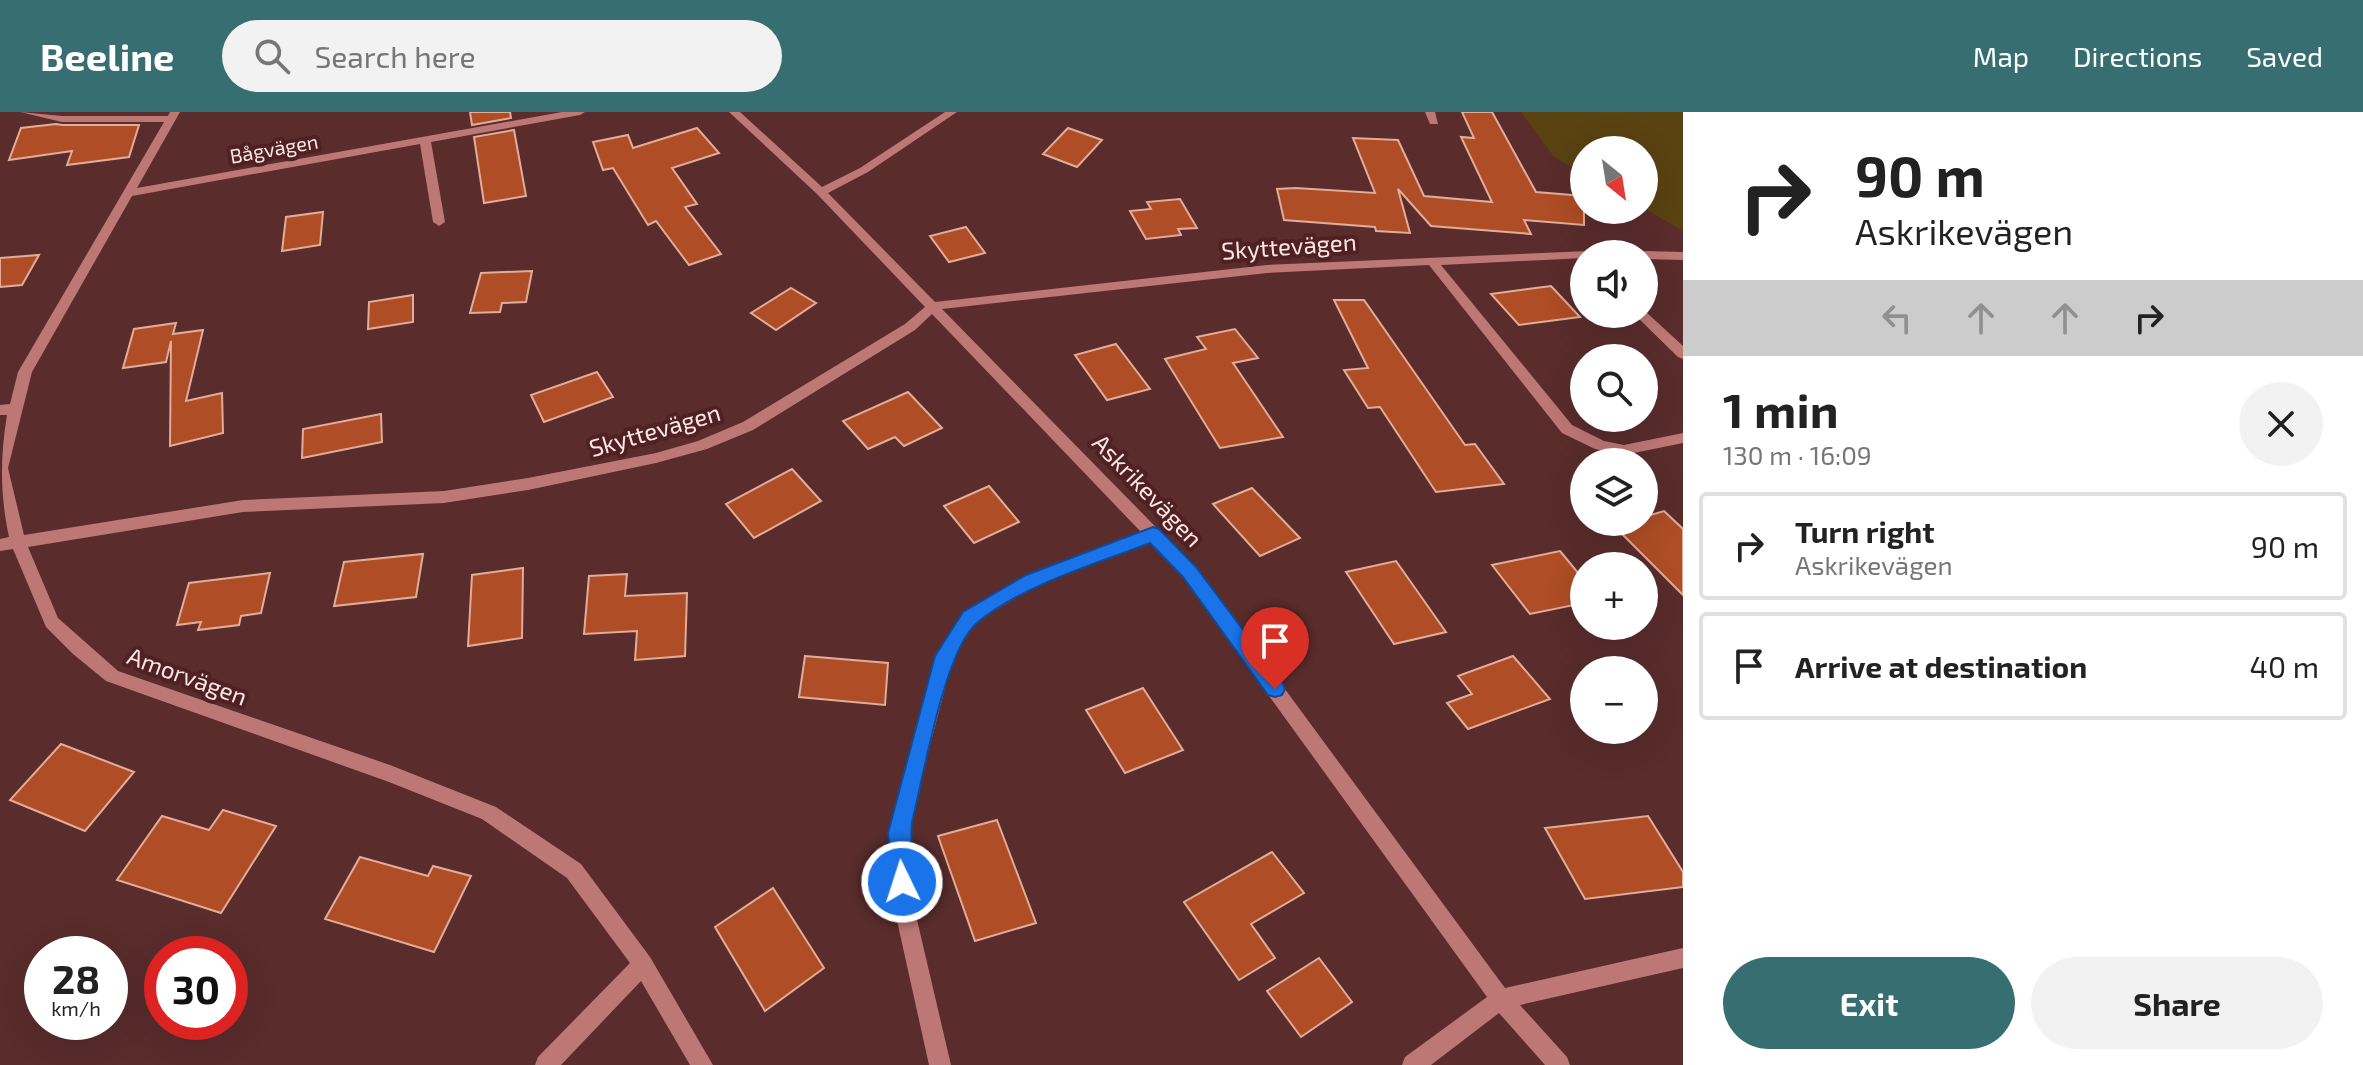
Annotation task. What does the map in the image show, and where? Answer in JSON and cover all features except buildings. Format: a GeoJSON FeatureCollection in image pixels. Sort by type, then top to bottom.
{"type":"FeatureCollection","features":[{"type":"Feature","properties":{"kind":"street"},"geometry":{"type":"LineString","coordinates":[[25,112],[103,122],[173,116]]}},
{"type":"Feature","properties":{"kind":"street","name":"Bågvägen"},"geometry":{"type":"LineString","coordinates":[[129,193],[580,112]]}},
{"type":"Feature","properties":{"kind":"street","name":"Askrikevägen"},"geometry":{"type":"LineString","coordinates":[[734,112],[821,192],[1189,572],[1501,999],[1559,1065]]}},
{"type":"Feature","properties":{"kind":"street"},"geometry":{"type":"LineString","coordinates":[[821,192],[864,170],[952,112]]}},
{"type":"Feature","properties":{"kind":"street","name":"Amorvägen"},"geometry":{"type":"LineString","coordinates":[[173,116],[25,372],[8,409],[1,468],[18,542],[52,622],[112,676],[390,774],[489,813],[574,871],[643,964],[702,1065]]}},
{"type":"Feature","properties":{"kind":"street"},"geometry":{"type":"LineString","coordinates":[[425,140],[439,222]]}},
{"type":"Feature","properties":{"kind":"street"},"geometry":{"type":"LineString","coordinates":[[1658,255],[1683,256]]}},
{"type":"Feature","properties":{"kind":"street","name":"Skyttevägen"},"geometry":{"type":"LineString","coordinates":[[0,545],[243,506],[444,497],[528,484],[656,458],[702,445],[748,426],[910,327],[933,306],[1267,269],[1570,257]]}},
{"type":"Feature","properties":{"kind":"street"},"geometry":{"type":"LineString","coordinates":[[1432,261],[1567,429],[1596,445],[1627,452],[1683,438]]}},
{"type":"Feature","properties":{"kind":"street"},"geometry":{"type":"LineString","coordinates":[[1655,328],[1683,354]]}},
{"type":"Feature","properties":{"kind":"street"},"geometry":{"type":"LineString","coordinates":[[940,1065],[904,907],[898,833],[945,656],[969,617],[1032,580],[1153,534]]}},
{"type":"Feature","properties":{"kind":"street"},"geometry":{"type":"LineString","coordinates":[[1413,1065],[1501,999],[1683,958]]}},
{"type":"Feature","properties":{"kind":"street"},"geometry":{"type":"LineString","coordinates":[[546,1065],[643,964]]}},
{"type":"Feature","properties":{"kind":"shaded area"},"geometry":{"type":"Polygon","coordinates":[[[1521,112],[1683,112],[1683,231],[1658,216],[1658,136],[1570,136],[1570,166],[1554,157],[1521,112]]]}},
{"type":"Feature","properties":{"kind":"route"},"geometry":{"type":"LineString","coordinates":[[902,882],[898,833],[945,656],[969,617],[1032,580],[1153,534],[1189,572],[1275,689]]}}]}
